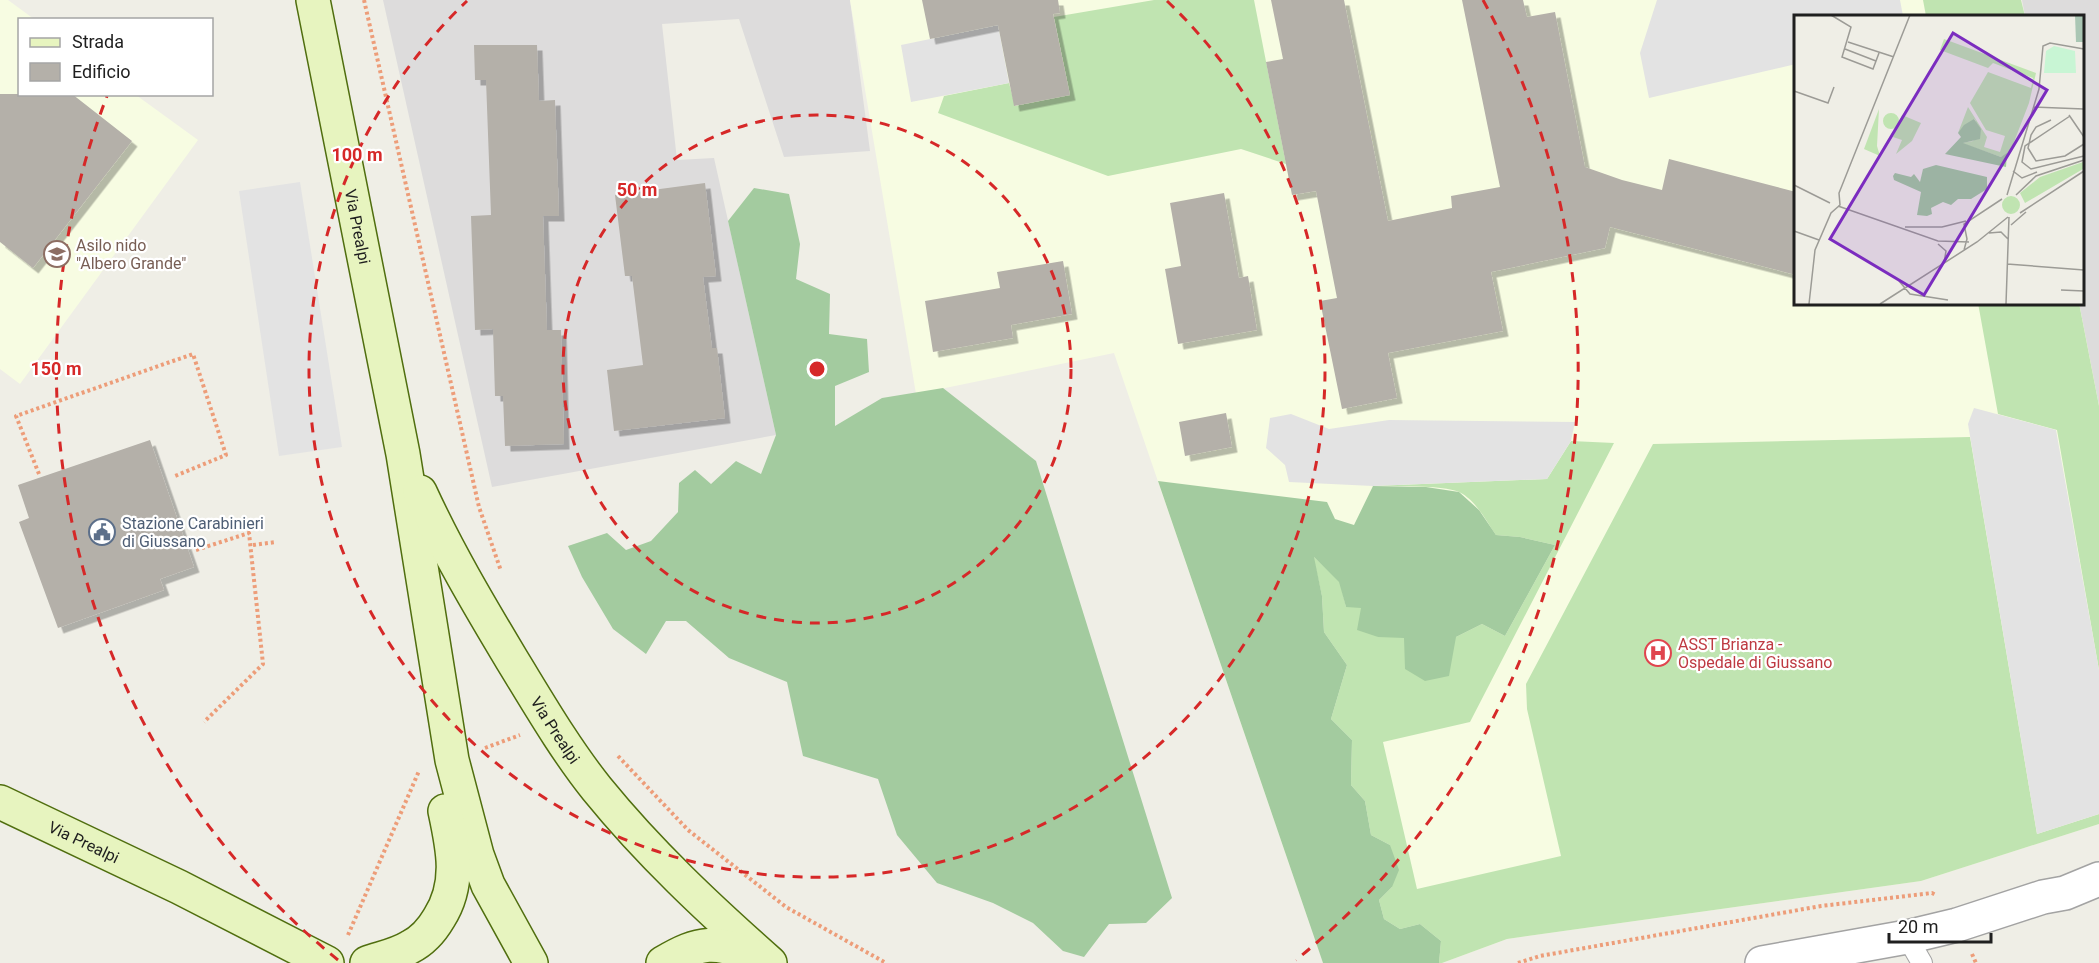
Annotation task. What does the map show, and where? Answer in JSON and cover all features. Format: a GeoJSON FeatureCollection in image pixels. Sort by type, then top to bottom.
{"type":"FeatureCollection","features":[{"type":"Feature","properties":{"kind":"street","name":"Via Prealpi"},"geometry":{"type":"LineString","coordinates":[[313,0],[403,454],[452,760],[477,855],[488,885],[531,963]]}},
{"type":"Feature","properties":{"kind":"street","name":"Via Prealpi"},"geometry":{"type":"LineString","coordinates":[[403,454],[441,537],[461,574],[551,723],[596,788],[646,846],[699,899],[769,963]]}},
{"type":"Feature","properties":{"kind":"street","name":"Via Prealpi"},"geometry":{"type":"LineString","coordinates":[[0,802],[179,887],[346,956],[411,947],[432,930],[446,909],[453,886],[454,862],[436,765],[439,684]]}},
{"type":"Feature","properties":{"kind":"street"},"geometry":{"type":"LineString","coordinates":[[1762,963],[1914,950],[1957,925],[2043,897],[2065,893],[2099,879]]}},
{"type":"Feature","properties":{"kind":"street","name":"Via Prealpi"},"geometry":{"type":"LineString","coordinates":[[663,963],[693,947],[719,944],[740,950],[769,963]]}},
{"type":"Feature","properties":{"kind":"path"},"geometry":{"type":"LineString","coordinates":[[364,0],[479,507],[504,579]]}},
{"type":"Feature","properties":{"kind":"path"},"geometry":{"type":"LineString","coordinates":[[39,474],[16,416],[193,354],[226,455],[175,476]]}},
{"type":"Feature","properties":{"kind":"path"},"geometry":{"type":"LineString","coordinates":[[196,550],[249,533],[264,664],[204,722]]}},
{"type":"Feature","properties":{"kind":"path"},"geometry":{"type":"LineString","coordinates":[[253,545],[276,542]]}},
{"type":"Feature","properties":{"kind":"path"},"geometry":{"type":"LineString","coordinates":[[481,750],[524,734]]}},
{"type":"Feature","properties":{"kind":"path"},"geometry":{"type":"LineString","coordinates":[[611,749],[688,830],[786,907],[886,963]]}},
{"type":"Feature","properties":{"kind":"path"},"geometry":{"type":"LineString","coordinates":[[346,956],[419,771]]}},
{"type":"Feature","properties":{"kind":"path"},"geometry":{"type":"LineString","coordinates":[[1518,963],[1552,954],[1821,906],[1932,892],[1944,900],[1976,963]]}},
{"type":"Feature","properties":{"kind":"shaded area","name":"Asilo nido \"Albero Grande\""},"geometry":{"type":"Polygon","coordinates":[[[0,0],[8,0],[33,18],[18,18],[18,96],[137,96],[198,140],[20,384],[0,369],[0,0]]]}},
{"type":"Feature","properties":{"kind":"shaded area"},"geometry":{"type":"Polygon","coordinates":[[[383,0],[850,0],[870,151],[784,157],[739,19],[662,24],[677,160],[714,158],[776,435],[492,487],[383,0]]]}},
{"type":"Feature","properties":{"kind":"shaded area","name":"ASST Brianza - Ospedale di Giussano"},"geometry":{"type":"Polygon","coordinates":[[[850,0],[2021,0],[2025,15],[1794,15],[1794,304],[2079,304],[2099,406],[2099,824],[1921,881],[1507,939],[1442,963],[1323,963],[1114,353],[916,394],[850,0]]]}},
{"type":"Feature","properties":{"kind":"shaded area"},"geometry":{"type":"Polygon","coordinates":[[[1657,0],[1900,0],[1903,15],[1794,15],[1794,64],[1649,98],[1640,53],[1657,0]]]}},
{"type":"Feature","properties":{"kind":"shaded area"},"geometry":{"type":"Polygon","coordinates":[[[2022,0],[2099,0],[2099,406],[2079,304],[2084,304],[2084,15],[2025,15],[2022,0]]]}},
{"type":"Feature","properties":{"kind":"shaded area"},"geometry":{"type":"Polygon","coordinates":[[[998,25],[1009,83],[911,102],[901,45],[998,25]]]}},
{"type":"Feature","properties":{"kind":"shaded area"},"geometry":{"type":"Polygon","coordinates":[[[300,182],[342,447],[279,456],[239,191],[300,182]]]}},
{"type":"Feature","properties":{"kind":"shaded area"},"geometry":{"type":"Polygon","coordinates":[[[1974,408],[2056,430],[2099,670],[2099,814],[2037,834],[1968,424],[1974,408]]]}},
{"type":"Feature","properties":{"kind":"shaded area"},"geometry":{"type":"Polygon","coordinates":[[[1291,414],[1329,429],[1389,420],[1575,422],[1571,441],[1547,479],[1373,486],[1289,482],[1285,465],[1266,448],[1270,418],[1291,414]]]}},
{"type":"Feature","properties":{"kind":"green space"},"geometry":{"type":"Polygon","coordinates":[[[1154,0],[1254,0],[1286,164],[1241,149],[1108,176],[938,113],[944,96],[1009,83],[1015,106],[1070,95],[1054,17],[1154,0]]]}},
{"type":"Feature","properties":{"kind":"green space"},"geometry":{"type":"Polygon","coordinates":[[[1923,0],[2021,0],[2025,15],[1926,15],[1923,0]]]}},
{"type":"Feature","properties":{"kind":"green space"},"geometry":{"type":"Polygon","coordinates":[[[754,188],[789,194],[800,244],[796,279],[830,294],[829,334],[867,339],[869,372],[835,386],[835,426],[882,398],[943,388],[1036,461],[1172,898],[1146,923],[1109,924],[1084,957],[1063,951],[1033,923],[993,903],[937,883],[897,835],[878,779],[803,756],[787,682],[729,658],[686,621],[666,621],[646,654],[613,629],[582,577],[568,546],[607,533],[626,550],[651,541],[678,512],[679,483],[695,470],[711,484],[736,461],[761,474],[776,435],[728,221],[754,188]]]}},
{"type":"Feature","properties":{"kind":"green space"},"geometry":{"type":"Polygon","coordinates":[[[1978,304],[2079,304],[2099,406],[2099,670],[2057,430],[1998,414],[1978,304]]]}},
{"type":"Feature","properties":{"kind":"green space"},"geometry":{"type":"Polygon","coordinates":[[[1970,437],[2037,834],[2099,814],[2099,824],[1921,881],[1507,939],[1442,963],[1439,963],[1441,941],[1420,924],[1400,929],[1384,919],[1379,900],[1392,887],[1390,845],[1371,835],[1365,801],[1351,785],[1352,740],[1331,719],[1347,665],[1324,632],[1322,596],[1313,556],[1340,582],[1346,607],[1361,607],[1378,637],[1456,637],[1482,624],[1505,636],[1555,545],[1520,537],[1496,535],[1476,505],[1459,492],[1430,487],[1373,486],[1547,479],[1571,441],[1614,443],[1470,722],[1383,742],[1417,889],[1561,856],[1527,709],[1526,684],[1653,444],[1970,437]]]}},
{"type":"Feature","properties":{"kind":"green space"},"geometry":{"type":"Polygon","coordinates":[[[1158,481],[1327,502],[1335,519],[1354,525],[1373,486],[1426,487],[1459,492],[1479,510],[1496,535],[1520,537],[1555,545],[1505,636],[1482,624],[1456,637],[1449,676],[1425,681],[1405,669],[1404,638],[1378,637],[1357,630],[1361,608],[1346,607],[1339,582],[1314,557],[1322,596],[1324,632],[1347,665],[1331,719],[1352,740],[1351,785],[1365,801],[1371,835],[1390,845],[1399,870],[1392,887],[1379,900],[1384,919],[1400,929],[1420,924],[1441,941],[1439,963],[1323,963],[1158,481]]]}},
{"type":"Feature","properties":{"kind":"building"},"geometry":{"type":"Polygon","coordinates":[[[922,0],[1058,0],[1060,13],[1053,14],[1070,95],[1014,106],[998,25],[930,39],[922,0]]]}},
{"type":"Feature","properties":{"kind":"building"},"geometry":{"type":"Polygon","coordinates":[[[1271,0],[1344,0],[1388,221],[1452,208],[1451,196],[1500,187],[1462,0],[1523,0],[1527,17],[1555,12],[1585,167],[1622,180],[1662,190],[1669,159],[1794,191],[1794,274],[1610,227],[1605,248],[1491,272],[1503,331],[1388,353],[1397,398],[1342,409],[1320,301],[1337,298],[1316,191],[1292,195],[1266,62],[1283,59],[1271,0]]]}},
{"type":"Feature","properties":{"kind":"building"},"geometry":{"type":"Polygon","coordinates":[[[474,45],[537,45],[539,101],[555,100],[559,216],[543,216],[547,330],[561,330],[564,444],[505,446],[503,396],[495,396],[493,329],[475,330],[471,216],[491,215],[486,80],[475,80],[474,45]]]}},
{"type":"Feature","properties":{"kind":"building"},"geometry":{"type":"Polygon","coordinates":[[[0,94],[75,96],[132,141],[33,268],[0,242],[0,94]]]}},
{"type":"Feature","properties":{"kind":"building"},"geometry":{"type":"Polygon","coordinates":[[[705,183],[716,276],[703,277],[712,348],[717,348],[725,418],[614,431],[607,370],[643,365],[632,276],[625,276],[615,195],[705,183]]]}},
{"type":"Feature","properties":{"kind":"building"},"geometry":{"type":"Polygon","coordinates":[[[1224,193],[1239,278],[1248,276],[1257,330],[1178,344],[1165,269],[1181,266],[1170,203],[1224,193]]]}},
{"type":"Feature","properties":{"kind":"building"},"geometry":{"type":"Polygon","coordinates":[[[1063,261],[1072,314],[1011,325],[1013,338],[933,352],[925,301],[1000,288],[997,272],[1063,261]]]}},
{"type":"Feature","properties":{"kind":"building"},"geometry":{"type":"Polygon","coordinates":[[[1226,413],[1232,447],[1185,456],[1179,422],[1226,413]]]}},
{"type":"Feature","properties":{"kind":"building","name":"Stazione Carabinieri di Giussano"},"geometry":{"type":"Polygon","coordinates":[[[150,440],[194,567],[160,579],[164,590],[58,628],[19,522],[29,518],[18,485],[150,440]]]}},
{"type":"Feature","properties":{"kind":"place","name":"Asilo nido \"Albero Grande\""},"geometry":{"type":"Point","coordinates":[57,254]}},
{"type":"Feature","properties":{"kind":"place","name":"Stazione Carabinieri di Giussano"},"geometry":{"type":"Point","coordinates":[102,532]}},
{"type":"Feature","properties":{"kind":"place","name":"ASST Brianza - Ospedale di Giussano"},"geometry":{"type":"Point","coordinates":[1658,653]}}]}
